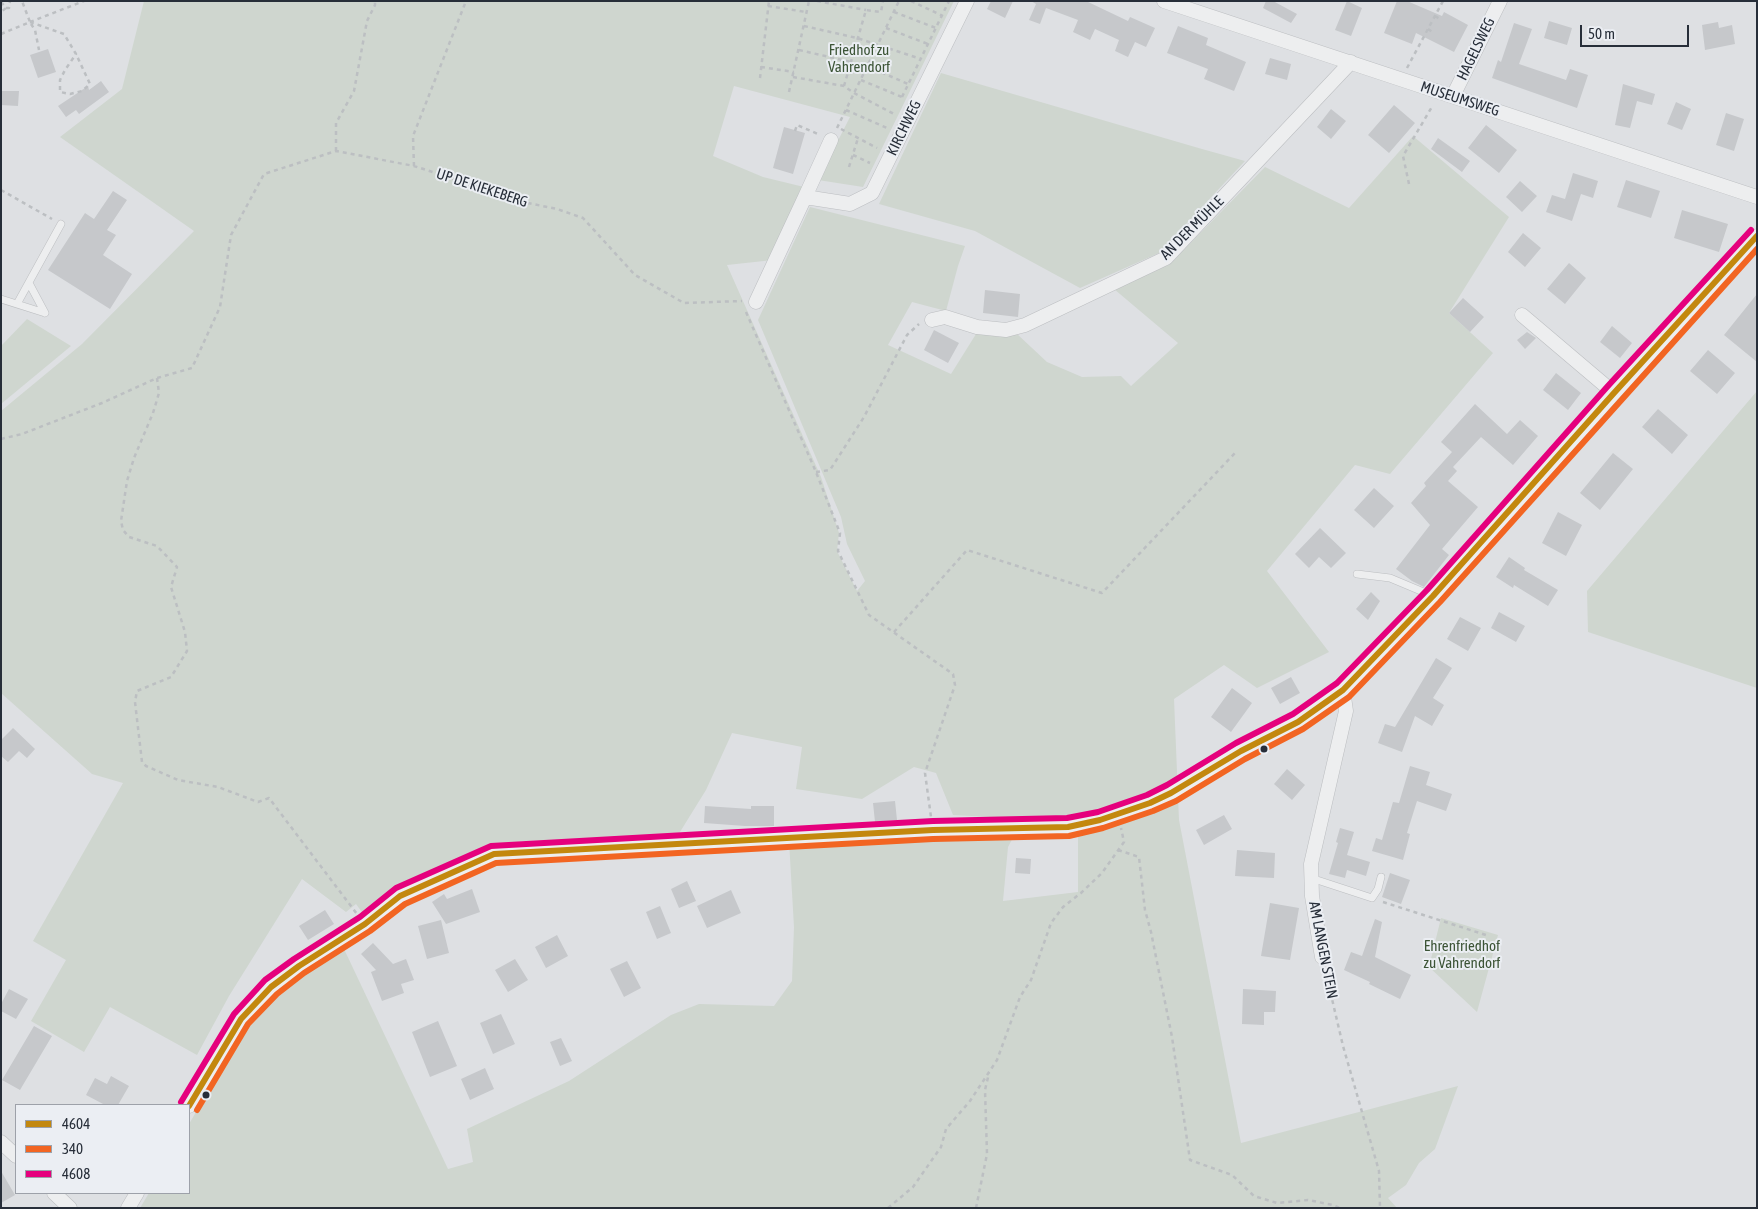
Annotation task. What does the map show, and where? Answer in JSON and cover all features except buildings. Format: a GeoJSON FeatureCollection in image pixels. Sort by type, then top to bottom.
{"type":"FeatureCollection","features":[{"type":"Feature","properties":{"kind":"street","name":"KIRCHWEG"},"geometry":{"type":"LineString","coordinates":[[805,197],[850,204],[872,193],[967,1]]}},
{"type":"Feature","properties":{"kind":"street","name":"MUSEUMSWEG"},"geometry":{"type":"LineString","coordinates":[[1164,1],[1757,197]]}},
{"type":"Feature","properties":{"kind":"street","name":"HAGELSWEG"},"geometry":{"type":"LineString","coordinates":[[1447,94],[1500,1]]}},
{"type":"Feature","properties":{"kind":"street","name":"AN DER MÜHLE"},"geometry":{"type":"LineString","coordinates":[[932,320],[945,318],[977,327],[1006,330],[1025,325],[1166,258],[1351,62]]}},
{"type":"Feature","properties":{"kind":"street"},"geometry":{"type":"LineString","coordinates":[[750,306],[805,197],[831,140]]}},
{"type":"Feature","properties":{"kind":"street"},"geometry":{"type":"LineString","coordinates":[[190,1104],[241,1019],[271,987],[299,966],[365,924],[400,896],[494,854],[933,830],[1068,827],[1100,820],[1171,794],[1241,751],[1298,722],[1343,690],[1433,596],[1757,236]]}},
{"type":"Feature","properties":{"kind":"street"},"geometry":{"type":"LineString","coordinates":[[1522,315],[1614,393]]}},
{"type":"Feature","properties":{"kind":"street","name":"AM LANGEN STEIN"},"geometry":{"type":"LineString","coordinates":[[1322,957],[1312,896],[1311,864],[1346,711],[1343,690]]}},
{"type":"Feature","properties":{"kind":"street"},"geometry":{"type":"LineString","coordinates":[[1,1142],[15,1155]]}},
{"type":"Feature","properties":{"kind":"street"},"geometry":{"type":"LineString","coordinates":[[55,1194],[70,1208]]}},
{"type":"Feature","properties":{"kind":"street"},"geometry":{"type":"LineString","coordinates":[[128,1208],[136,1194]]}},
{"type":"Feature","properties":{"kind":"lane"},"geometry":{"type":"LineString","coordinates":[[17,304],[61,224]]}},
{"type":"Feature","properties":{"kind":"lane"},"geometry":{"type":"LineString","coordinates":[[1,299],[45,313],[28,283]]}},
{"type":"Feature","properties":{"kind":"lane"},"geometry":{"type":"LineString","coordinates":[[1358,574],[1390,578],[1433,596]]}},
{"type":"Feature","properties":{"kind":"lane"},"geometry":{"type":"LineString","coordinates":[[1311,878],[1372,898],[1378,889],[1381,878]]}},
{"type":"Feature","properties":{"kind":"path"},"geometry":{"type":"LineString","coordinates":[[1,12],[9,8],[10,1]]}},
{"type":"Feature","properties":{"kind":"path"},"geometry":{"type":"LineString","coordinates":[[22,1],[35,30],[39,50]]}},
{"type":"Feature","properties":{"kind":"path"},"geometry":{"type":"LineString","coordinates":[[1,34],[84,1]]}},
{"type":"Feature","properties":{"kind":"path"},"geometry":{"type":"LineString","coordinates":[[336,152],[336,123],[354,91],[367,21],[375,1]]}},
{"type":"Feature","properties":{"kind":"path"},"geometry":{"type":"LineString","coordinates":[[414,166],[413,136],[466,1]]}},
{"type":"Feature","properties":{"kind":"path"},"geometry":{"type":"LineString","coordinates":[[760,78],[769,1]]}},
{"type":"Feature","properties":{"kind":"path"},"geometry":{"type":"LineString","coordinates":[[790,92],[809,1]]}},
{"type":"Feature","properties":{"kind":"path"},"geometry":{"type":"LineString","coordinates":[[816,1],[881,12],[883,1]]}},
{"type":"Feature","properties":{"kind":"path"},"geometry":{"type":"LineString","coordinates":[[795,131],[797,125],[831,140],[899,1]]}},
{"type":"Feature","properties":{"kind":"path"},"geometry":{"type":"LineString","coordinates":[[911,1],[942,15]]}},
{"type":"Feature","properties":{"kind":"path"},"geometry":{"type":"LineString","coordinates":[[804,26],[858,38],[921,59],[949,1]]}},
{"type":"Feature","properties":{"kind":"path"},"geometry":{"type":"LineString","coordinates":[[1402,79],[1443,1]]}},
{"type":"Feature","properties":{"kind":"path"},"geometry":{"type":"LineString","coordinates":[[1,2],[6,8]]}},
{"type":"Feature","properties":{"kind":"path"},"geometry":{"type":"LineString","coordinates":[[768,6],[807,12]]}},
{"type":"Feature","properties":{"kind":"path"},"geometry":{"type":"LineString","coordinates":[[844,86],[866,10]]}},
{"type":"Feature","properties":{"kind":"path"},"geometry":{"type":"LineString","coordinates":[[894,12],[936,28]]}},
{"type":"Feature","properties":{"kind":"path"},"geometry":{"type":"LineString","coordinates":[[1435,16],[1440,19]]}},
{"type":"Feature","properties":{"kind":"path"},"geometry":{"type":"LineString","coordinates":[[30,22],[64,34],[76,54],[90,84],[82,91],[70,94],[60,92],[60,80],[76,54]]}},
{"type":"Feature","properties":{"kind":"path"},"geometry":{"type":"LineString","coordinates":[[886,28],[928,44]]}},
{"type":"Feature","properties":{"kind":"path"},"geometry":{"type":"LineString","coordinates":[[1428,30],[1434,33]]}},
{"type":"Feature","properties":{"kind":"path"},"geometry":{"type":"LineString","coordinates":[[799,50],[851,62]]}},
{"type":"Feature","properties":{"kind":"path"},"geometry":{"type":"LineString","coordinates":[[867,66],[908,84]]}},
{"type":"Feature","properties":{"kind":"path"},"geometry":{"type":"LineString","coordinates":[[761,67],[794,72]]}},
{"type":"Feature","properties":{"kind":"path"},"geometry":{"type":"LineString","coordinates":[[793,77],[844,86],[894,114]]}},
{"type":"Feature","properties":{"kind":"path"},"geometry":{"type":"LineString","coordinates":[[861,80],[902,97]]}},
{"type":"Feature","properties":{"kind":"path"},"geometry":{"type":"LineString","coordinates":[[1409,184],[1403,156],[1447,94]]}},
{"type":"Feature","properties":{"kind":"path"},"geometry":{"type":"LineString","coordinates":[[846,110],[887,128]]}},
{"type":"Feature","properties":{"kind":"path"},"geometry":{"type":"LineString","coordinates":[[838,127],[877,148]]}},
{"type":"Feature","properties":{"kind":"path"},"geometry":{"type":"LineString","coordinates":[[849,167],[858,138]]}},
{"type":"Feature","properties":{"kind":"path","name":"UP DE KIEKEBERG"},"geometry":{"type":"LineString","coordinates":[[1,439],[22,434],[102,403],[157,378],[192,368],[220,307],[231,235],[264,174],[336,152],[414,166],[528,203],[556,208],[583,218],[636,275],[684,303],[741,302]]}},
{"type":"Feature","properties":{"kind":"path"},"geometry":{"type":"LineString","coordinates":[[853,155],[870,163]]}},
{"type":"Feature","properties":{"kind":"path"},"geometry":{"type":"LineString","coordinates":[[1,190],[61,224]]}},
{"type":"Feature","properties":{"kind":"path"},"geometry":{"type":"LineString","coordinates":[[750,306],[840,533],[838,550],[869,615],[953,674],[955,685],[925,773],[933,830]]}},
{"type":"Feature","properties":{"kind":"path"},"geometry":{"type":"LineString","coordinates":[[816,472],[830,470],[864,417],[907,335],[921,323],[932,320]]}},
{"type":"Feature","properties":{"kind":"path"},"geometry":{"type":"LineString","coordinates":[[157,378],[159,393],[129,473],[121,521],[123,530],[129,537],[158,546],[177,567],[171,587],[185,632],[187,651],[171,677],[137,691],[135,702],[142,762],[146,766],[178,780],[218,787],[258,802],[270,798],[365,924]]}},
{"type":"Feature","properties":{"kind":"path"},"geometry":{"type":"LineString","coordinates":[[894,632],[967,550],[1102,593],[1235,453]]}},
{"type":"Feature","properties":{"kind":"path"},"geometry":{"type":"LineString","coordinates":[[888,1208],[913,1186],[941,1147],[946,1129],[970,1101],[997,1060],[1020,997],[1031,980],[1051,923],[1063,907],[1081,894],[1102,873],[1124,842],[1120,825],[1100,820]]}},
{"type":"Feature","properties":{"kind":"path"},"geometry":{"type":"LineString","coordinates":[[1118,850],[1139,857],[1145,910],[1170,1028],[1190,1160],[1232,1175],[1254,1196],[1277,1203],[1308,1200],[1340,1208]]}},
{"type":"Feature","properties":{"kind":"path"},"geometry":{"type":"LineString","coordinates":[[1372,898],[1488,936]]}},
{"type":"Feature","properties":{"kind":"path","name":"AM LANGEN STEIN"},"geometry":{"type":"LineString","coordinates":[[1322,957],[1343,1046],[1379,1171],[1380,1208]]}},
{"type":"Feature","properties":{"kind":"path"},"geometry":{"type":"LineString","coordinates":[[976,1208],[986,1154],[985,1090],[990,1070]]}},
{"type":"Feature","properties":{"kind":"green space","name":"Friedhof zu Vahrendorf"},"geometry":{"type":"Polygon","coordinates":[[[144,1],[954,1],[863,187],[818,180],[850,117],[734,86],[713,156],[763,177],[804,187],[773,260],[727,265],[821,477],[839,533],[837,551],[857,591],[865,581],[847,544],[841,517],[758,320],[810,207],[965,246],[946,311],[912,302],[888,345],[951,374],[976,334],[1016,333],[1047,362],[1082,377],[1121,376],[1131,386],[1178,343],[1114,289],[1170,264],[1265,167],[1349,208],[1413,136],[1509,217],[1449,313],[1493,353],[1390,474],[1355,465],[1267,571],[1329,652],[1257,688],[1224,665],[1174,699],[1179,820],[1241,1143],[1458,1086],[1435,1149],[1419,1163],[1406,1185],[1388,1198],[1397,1208],[140,1208],[148,1194],[190,1194],[190,1122],[238,1040],[264,1008],[322,961],[344,949],[448,1169],[473,1162],[467,1129],[569,1081],[671,1015],[699,1004],[774,1006],[792,981],[794,927],[789,841],[1016,832],[1008,847],[1003,901],[1078,892],[1078,834],[1161,805],[1159,790],[1063,821],[953,815],[936,773],[914,767],[862,799],[796,789],[802,747],[732,733],[706,790],[675,840],[635,845],[522,841],[493,848],[412,881],[364,915],[356,904],[346,912],[302,879],[229,996],[197,1055],[110,1007],[84,1052],[31,1021],[66,960],[33,941],[123,783],[92,774],[1,693],[1,411],[82,344],[194,231],[60,137],[122,89],[144,1]]]}},
{"type":"Feature","properties":{"kind":"green space"},"geometry":{"type":"Polygon","coordinates":[[[941,73],[1245,161],[1159,253],[1080,288],[975,231],[879,204],[941,73]]]}},
{"type":"Feature","properties":{"kind":"green space"},"geometry":{"type":"Polygon","coordinates":[[[27,319],[71,346],[1,404],[1,346],[27,319]]]}},
{"type":"Feature","properties":{"kind":"green space"},"geometry":{"type":"Polygon","coordinates":[[[1757,391],[1757,688],[1588,632],[1587,591],[1757,391]]]}},
{"type":"Feature","properties":{"kind":"green space","name":"Ehrenfriedhof zu Vahrendorf"},"geometry":{"type":"Polygon","coordinates":[[[1441,918],[1498,935],[1477,1012],[1429,967],[1441,918]]]}},
{"type":"Feature","properties":{"kind":"transit line","name":"4608"},"geometry":{"type":"LineString","coordinates":[[181,1102],[234,1014],[265,980],[360,917],[396,888],[491,846],[933,821],[1067,818],[1098,812],[1147,795],[1167,785],[1236,743],[1293,714],[1337,683],[1427,590],[1607,387],[1751,230]]}},
{"type":"Feature","properties":{"kind":"transit line","name":"4604"},"geometry":{"type":"LineString","coordinates":[[190,1104],[241,1019],[271,987],[299,966],[365,924],[400,896],[494,854],[933,830],[1068,827],[1100,820],[1150,803],[1171,793],[1241,751],[1298,722],[1343,690],[1433,596],[1757,236]]}},
{"type":"Feature","properties":{"kind":"transit line","name":"340"},"geometry":{"type":"LineString","coordinates":[[197,1110],[248,1024],[277,994],[304,973],[370,931],[405,904],[496,863],[933,839],[1069,836],[1103,828],[1176,801],[1245,759],[1303,729],[1349,697],[1440,602],[1757,249]]}}]}
